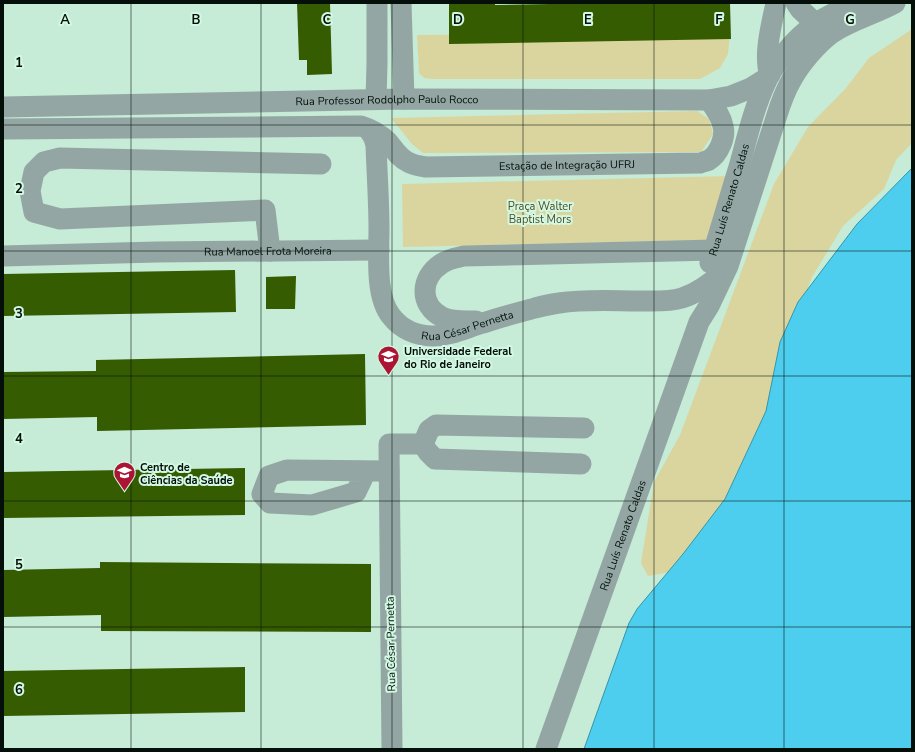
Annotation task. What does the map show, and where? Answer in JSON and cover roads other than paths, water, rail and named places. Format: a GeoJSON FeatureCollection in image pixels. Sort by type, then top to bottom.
{"type":"FeatureCollection","features":[{"type":"Feature","properties":{"kind":"street"},"geometry":{"type":"LineString","coordinates":[[376,99],[378,64],[377,3]]}},
{"type":"Feature","properties":{"kind":"street"},"geometry":{"type":"LineString","coordinates":[[401,3],[404,98]]}},
{"type":"Feature","properties":{"kind":"street","name":"Rua Luís Renato Caldas"},"geometry":{"type":"LineString","coordinates":[[699,322],[702,288],[756,106],[768,77],[767,63],[771,28],[776,3]]}},
{"type":"Feature","properties":{"kind":"street"},"geometry":{"type":"LineString","coordinates":[[796,3],[800,9],[816,24]]}},
{"type":"Feature","properties":{"kind":"street","name":"Rua Luís Renato Caldas"},"geometry":{"type":"LineString","coordinates":[[546,749],[699,322],[709,306],[728,266],[783,98],[792,79],[802,64],[813,51],[832,34],[895,3]]}},
{"type":"Feature","properties":{"kind":"street"},"geometry":{"type":"LineString","coordinates":[[768,77],[783,55],[805,32],[825,18],[856,4]]}},
{"type":"Feature","properties":{"kind":"street","name":"Rua Professor Rodolpho Paulo Rocco"},"geometry":{"type":"LineString","coordinates":[[3,107],[404,98],[709,100],[731,96],[751,88],[768,77]]}},
{"type":"Feature","properties":{"kind":"street","name":"Estação de Integração UFRJ"},"geometry":{"type":"LineString","coordinates":[[370,130],[383,137],[402,159],[414,165],[426,167],[700,163],[709,160],[715,154],[723,137],[724,127],[720,116],[709,100]]}},
{"type":"Feature","properties":{"kind":"street"},"geometry":{"type":"LineString","coordinates":[[3,129],[361,126],[370,130]]}},
{"type":"Feature","properties":{"kind":"street","name":"Rua César Pernetta"},"geometry":{"type":"LineString","coordinates":[[370,130],[376,145],[379,250],[384,305],[391,316],[400,325],[419,334],[431,336],[444,335],[506,316],[556,303],[584,301],[669,301],[683,298],[713,281],[728,266]]}},
{"type":"Feature","properties":{"kind":"street"},"geometry":{"type":"LineString","coordinates":[[270,251],[265,210],[60,219],[34,212],[30,191],[34,172],[44,162],[60,158],[321,164]]}},
{"type":"Feature","properties":{"kind":"street","name":"Rua Manoel Frota Moreira"},"geometry":{"type":"LineString","coordinates":[[3,256],[157,252],[379,250]]}},
{"type":"Feature","properties":{"kind":"street"},"geometry":{"type":"LineString","coordinates":[[486,322],[444,318],[435,313],[428,305],[425,297],[427,279],[440,264],[450,259],[464,256],[714,250]]}},
{"type":"Feature","properties":{"kind":"street"},"geometry":{"type":"LineString","coordinates":[[581,464],[436,459],[428,452],[423,444],[429,430],[436,425],[584,428]]}},
{"type":"Feature","properties":{"kind":"street","name":"Rua César Pernetta"},"geometry":{"type":"LineString","coordinates":[[392,749],[389,444],[423,444]]}},
{"type":"Feature","properties":{"kind":"street"},"geometry":{"type":"LineString","coordinates":[[366,471],[389,471]]}},
{"type":"Feature","properties":{"kind":"water"},"geometry":{"type":"Polygon","coordinates":[[[912,168],[912,749],[584,749],[629,623],[637,609],[683,554],[725,499],[766,411],[780,342],[798,302],[857,224],[912,168]]]}},
{"type":"Feature","properties":{"kind":"place","name":"Universidade Federal do Rio de Janeiro"},"geometry":{"type":"Point","coordinates":[388,376]}},
{"type":"Feature","properties":{"kind":"place","name":"Centro de Ciências da Saúde"},"geometry":{"type":"Point","coordinates":[124,492]}},
{"type":"Feature","properties":{"kind":"park label","name":"Praça Walter Baptist Mors"},"geometry":{"type":"Point","coordinates":[540,212]}}]}
